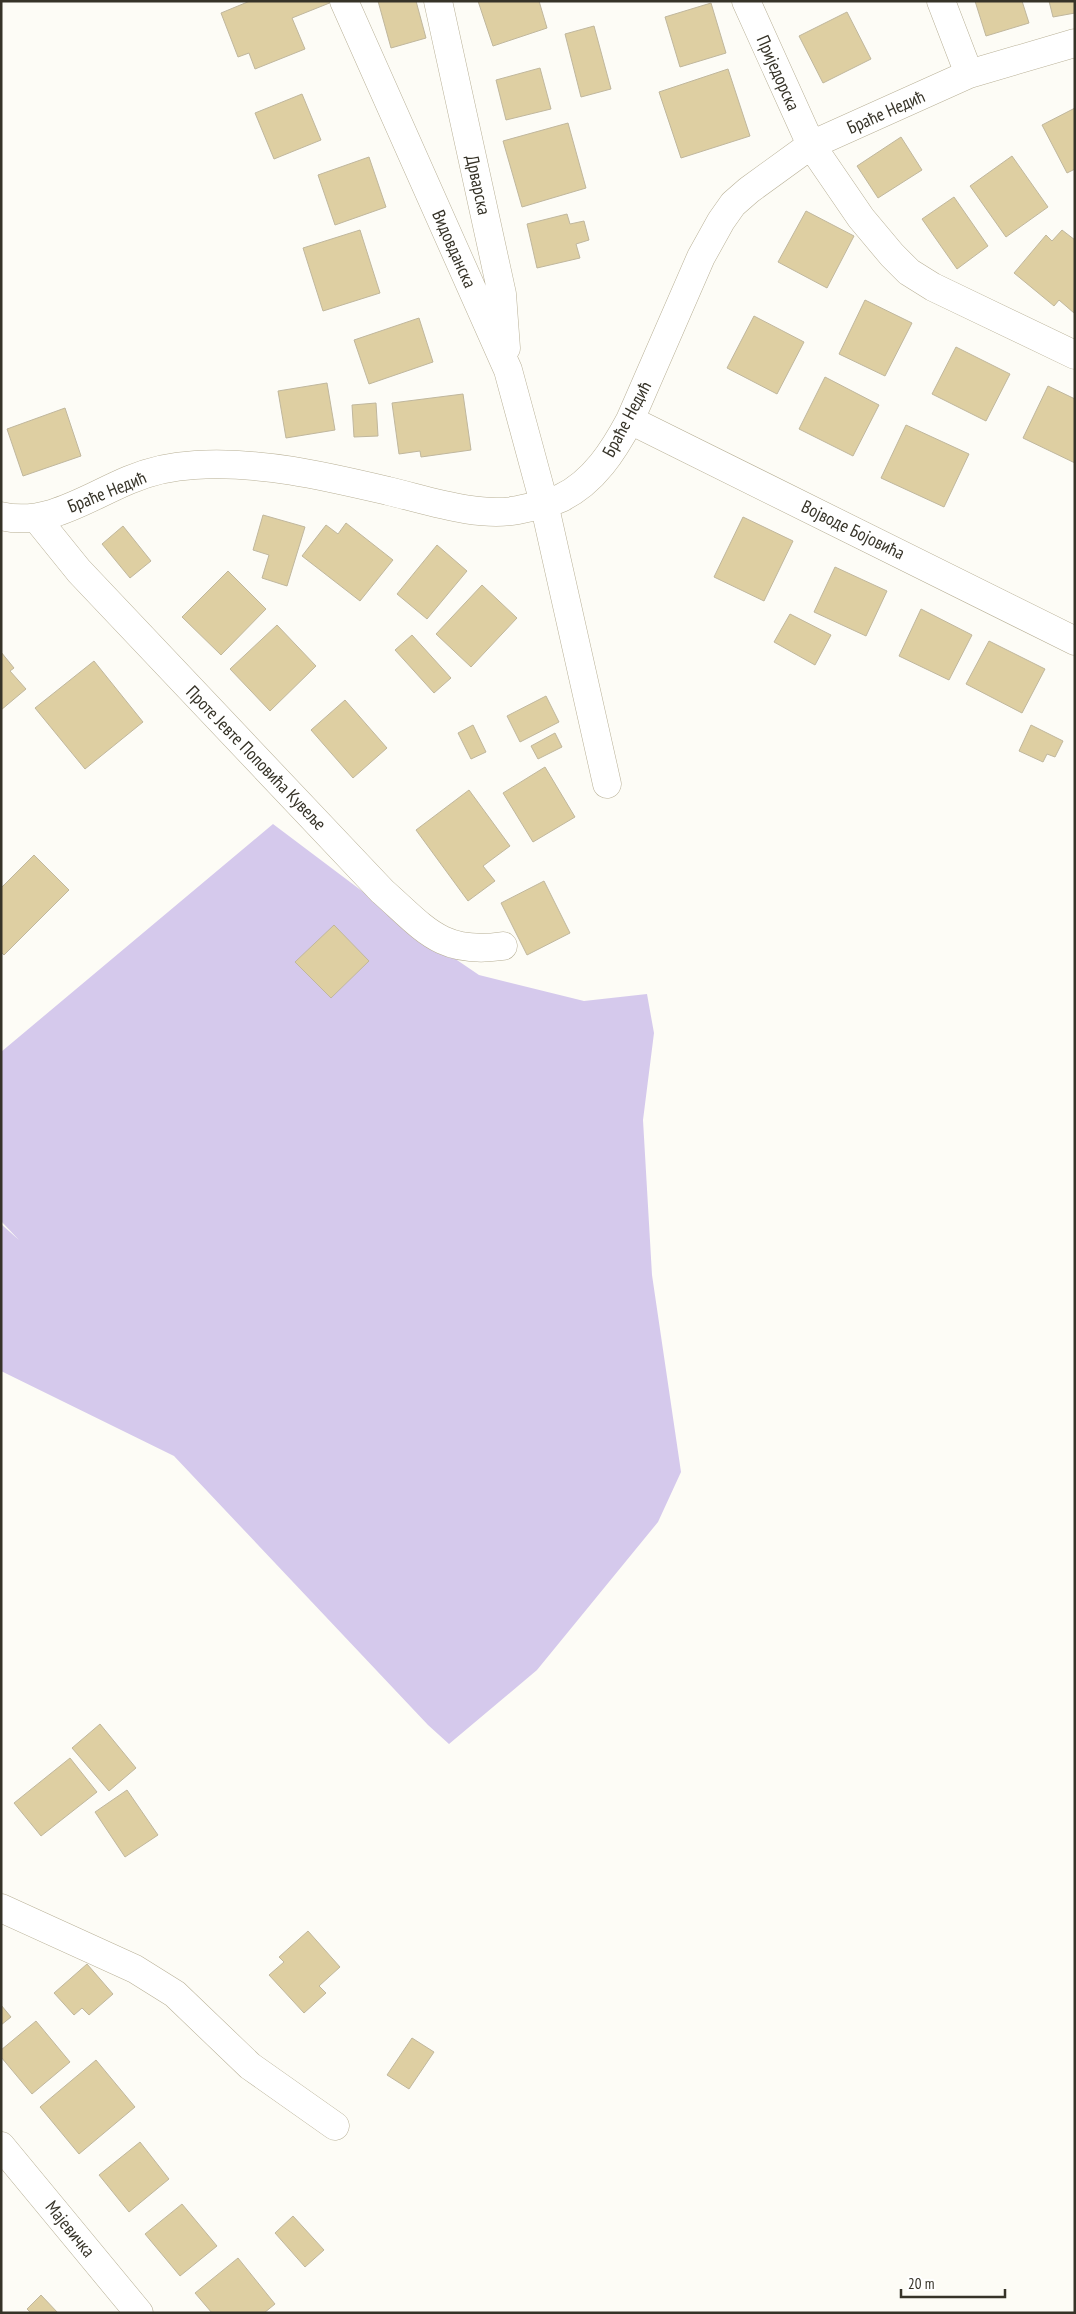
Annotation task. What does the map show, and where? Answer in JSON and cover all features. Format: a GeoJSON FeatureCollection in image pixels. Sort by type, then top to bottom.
{"type":"FeatureCollection","features":[{"type":"Feature","properties":{"kind":"street","name":"Видовданска"},"geometry":{"type":"LineString","coordinates":[[344,1],[508,370],[544,503]]}},
{"type":"Feature","properties":{"kind":"street","name":"Дрварска"},"geometry":{"type":"LineString","coordinates":[[438,1],[502,294],[508,370]]}},
{"type":"Feature","properties":{"kind":"street","name":"Приједорска"},"geometry":{"type":"LineString","coordinates":[[746,1],[811,145]]}},
{"type":"Feature","properties":{"kind":"street"},"geometry":{"type":"LineString","coordinates":[[941,1],[969,74]]}},
{"type":"Feature","properties":{"kind":"street","name":"Браће Недић"},"geometry":{"type":"LineString","coordinates":[[1,516],[12,519],[37,519],[131,479],[192,465],[246,464],[308,472],[488,512],[516,510],[562,498],[597,470],[618,441],[630,420],[701,258],[721,221],[733,204],[749,190],[811,145],[969,74],[1075,44]]}},
{"type":"Feature","properties":{"kind":"street"},"geometry":{"type":"LineString","coordinates":[[811,145],[861,218],[909,272],[933,287],[1075,355]]}},
{"type":"Feature","properties":{"kind":"street","name":"Војводе Бојовића"},"geometry":{"type":"LineString","coordinates":[[630,420],[1075,641]]}},
{"type":"Feature","properties":{"kind":"street"},"geometry":{"type":"LineString","coordinates":[[544,503],[606,784]]}},
{"type":"Feature","properties":{"kind":"street","name":"Проте Јевте Поповића Кувеље"},"geometry":{"type":"LineString","coordinates":[[37,519],[78,571],[382,891],[432,936],[461,948],[483,949],[503,946]]}},
{"type":"Feature","properties":{"kind":"street"},"geometry":{"type":"LineString","coordinates":[[1,1908],[135,1969],[175,1994],[250,2066],[336,2126]]}},
{"type":"Feature","properties":{"kind":"street","name":"Мајевичка"},"geometry":{"type":"LineString","coordinates":[[1,2146],[139,2313]]}},
{"type":"Feature","properties":{"kind":"shaded area"},"geometry":{"type":"Polygon","coordinates":[[[273,824],[423,937],[479,975],[584,1001],[647,994],[654,1033],[643,1120],[652,1275],[681,1472],[658,1522],[537,1670],[449,1744],[428,1725],[174,1456],[1,1371],[1,1224],[19,1240],[1,1221],[1,1052],[273,824]]]}},
{"type":"Feature","properties":{"kind":"building"},"geometry":{"type":"Polygon","coordinates":[[[250,1],[332,2],[292,18],[305,49],[255,69],[249,53],[238,57],[221,13],[250,1]]]}},
{"type":"Feature","properties":{"kind":"building"},"geometry":{"type":"Polygon","coordinates":[[[378,1],[416,1],[426,38],[391,48],[378,1]]]}},
{"type":"Feature","properties":{"kind":"building"},"geometry":{"type":"Polygon","coordinates":[[[478,1],[539,1],[547,28],[493,46],[478,1]]]}},
{"type":"Feature","properties":{"kind":"building"},"geometry":{"type":"Polygon","coordinates":[[[975,1],[1022,1],[1029,23],[986,36],[975,1]]]}},
{"type":"Feature","properties":{"kind":"building"},"geometry":{"type":"Polygon","coordinates":[[[1049,1],[1075,1],[1075,13],[1053,17],[1049,1]]]}},
{"type":"Feature","properties":{"kind":"building"},"geometry":{"type":"Polygon","coordinates":[[[711,3],[726,53],[680,67],[665,17],[711,3]]]}},
{"type":"Feature","properties":{"kind":"building"},"geometry":{"type":"Polygon","coordinates":[[[847,12],[871,59],[823,83],[799,36],[847,12]]]}},
{"type":"Feature","properties":{"kind":"building"},"geometry":{"type":"Polygon","coordinates":[[[594,26],[611,89],[581,97],[565,34],[594,26]]]}},
{"type":"Feature","properties":{"kind":"building"},"geometry":{"type":"Polygon","coordinates":[[[540,68],[551,109],[506,120],[496,80],[540,68]]]}},
{"type":"Feature","properties":{"kind":"building"},"geometry":{"type":"Polygon","coordinates":[[[728,69],[750,136],[681,158],[659,92],[728,69]]]}},
{"type":"Feature","properties":{"kind":"building"},"geometry":{"type":"Polygon","coordinates":[[[302,94],[321,140],[274,159],[255,113],[302,94]]]}},
{"type":"Feature","properties":{"kind":"building"},"geometry":{"type":"Polygon","coordinates":[[[1075,108],[1075,169],[1067,173],[1042,125],[1075,108]]]}},
{"type":"Feature","properties":{"kind":"building"},"geometry":{"type":"Polygon","coordinates":[[[568,123],[586,188],[522,207],[503,141],[568,123]]]}},
{"type":"Feature","properties":{"kind":"building"},"geometry":{"type":"Polygon","coordinates":[[[901,137],[922,170],[878,198],[857,166],[901,137]]]}},
{"type":"Feature","properties":{"kind":"building"},"geometry":{"type":"Polygon","coordinates":[[[1012,156],[1048,207],[1006,237],[970,186],[1012,156]]]}},
{"type":"Feature","properties":{"kind":"building"},"geometry":{"type":"Polygon","coordinates":[[[369,157],[386,207],[335,225],[318,175],[369,157]]]}},
{"type":"Feature","properties":{"kind":"building"},"geometry":{"type":"Polygon","coordinates":[[[954,197],[988,246],[957,269],[922,219],[954,197]]]}},
{"type":"Feature","properties":{"kind":"building"},"geometry":{"type":"Polygon","coordinates":[[[806,211],[854,236],[827,288],[778,262],[806,211]]]}},
{"type":"Feature","properties":{"kind":"building"},"geometry":{"type":"Polygon","coordinates":[[[567,214],[570,224],[584,221],[589,240],[576,244],[580,258],[537,268],[527,224],[567,214]]]}},
{"type":"Feature","properties":{"kind":"building"},"geometry":{"type":"Polygon","coordinates":[[[360,230],[380,293],[323,311],[303,248],[360,230]]]}},
{"type":"Feature","properties":{"kind":"building"},"geometry":{"type":"Polygon","coordinates":[[[1062,230],[1075,240],[1074,313],[1059,300],[1054,306],[1014,273],[1046,235],[1052,241],[1062,230]]]}},
{"type":"Feature","properties":{"kind":"building"},"geometry":{"type":"Polygon","coordinates":[[[865,300],[912,323],[885,376],[839,354],[865,300]]]}},
{"type":"Feature","properties":{"kind":"building"},"geometry":{"type":"Polygon","coordinates":[[[754,316],[804,342],[777,394],[727,368],[754,316]]]}},
{"type":"Feature","properties":{"kind":"building"},"geometry":{"type":"Polygon","coordinates":[[[419,318],[433,362],[369,384],[354,340],[419,318]]]}},
{"type":"Feature","properties":{"kind":"building"},"geometry":{"type":"Polygon","coordinates":[[[956,347],[1010,374],[986,421],[932,394],[956,347]]]}},
{"type":"Feature","properties":{"kind":"building"},"geometry":{"type":"Polygon","coordinates":[[[825,377],[879,405],[853,456],[799,429],[825,377]]]}},
{"type":"Feature","properties":{"kind":"building"},"geometry":{"type":"Polygon","coordinates":[[[327,383],[335,430],[286,438],[278,391],[327,383]]]}},
{"type":"Feature","properties":{"kind":"building"},"geometry":{"type":"Polygon","coordinates":[[[1048,386],[1075,399],[1075,463],[1023,438],[1048,386]]]}},
{"type":"Feature","properties":{"kind":"building"},"geometry":{"type":"Polygon","coordinates":[[[463,394],[471,450],[421,457],[420,451],[399,454],[392,403],[463,394]]]}},
{"type":"Feature","properties":{"kind":"building"},"geometry":{"type":"Polygon","coordinates":[[[376,403],[378,436],[354,437],[352,405],[376,403]]]}},
{"type":"Feature","properties":{"kind":"building"},"geometry":{"type":"Polygon","coordinates":[[[65,408],[81,456],[23,476],[7,429],[65,408]]]}},
{"type":"Feature","properties":{"kind":"building"},"geometry":{"type":"Polygon","coordinates":[[[906,425],[969,454],[944,507],[881,478],[906,425]]]}},
{"type":"Feature","properties":{"kind":"building"},"geometry":{"type":"Polygon","coordinates":[[[263,515],[305,527],[287,586],[262,578],[269,555],[253,550],[263,515]]]}},
{"type":"Feature","properties":{"kind":"building"},"geometry":{"type":"Polygon","coordinates":[[[743,517],[793,541],[764,601],[714,577],[743,517]]]}},
{"type":"Feature","properties":{"kind":"building"},"geometry":{"type":"Polygon","coordinates":[[[346,523],[393,560],[360,601],[302,556],[326,525],[338,534],[346,523]]]}},
{"type":"Feature","properties":{"kind":"building"},"geometry":{"type":"Polygon","coordinates":[[[123,526],[151,561],[130,578],[102,544],[123,526]]]}},
{"type":"Feature","properties":{"kind":"building"},"geometry":{"type":"Polygon","coordinates":[[[437,545],[467,571],[427,619],[397,594],[437,545]]]}},
{"type":"Feature","properties":{"kind":"building"},"geometry":{"type":"Polygon","coordinates":[[[835,567],[887,591],[866,636],[814,612],[835,567]]]}},
{"type":"Feature","properties":{"kind":"building"},"geometry":{"type":"Polygon","coordinates":[[[228,571],[266,609],[221,655],[182,617],[228,571]]]}},
{"type":"Feature","properties":{"kind":"building"},"geometry":{"type":"Polygon","coordinates":[[[482,585],[517,618],[471,667],[436,634],[482,585]]]}},
{"type":"Feature","properties":{"kind":"building"},"geometry":{"type":"Polygon","coordinates":[[[921,609],[972,635],[949,680],[899,656],[921,609]]]}},
{"type":"Feature","properties":{"kind":"building"},"geometry":{"type":"Polygon","coordinates":[[[790,614],[831,635],[815,665],[774,642],[790,614]]]}},
{"type":"Feature","properties":{"kind":"building"},"geometry":{"type":"Polygon","coordinates":[[[277,625],[316,666],[270,711],[230,669],[277,625]]]}},
{"type":"Feature","properties":{"kind":"building"},"geometry":{"type":"Polygon","coordinates":[[[412,635],[451,678],[434,693],[395,650],[412,635]]]}},
{"type":"Feature","properties":{"kind":"building"},"geometry":{"type":"Polygon","coordinates":[[[989,641],[1045,669],[1022,713],[966,684],[989,641]]]}},
{"type":"Feature","properties":{"kind":"building"},"geometry":{"type":"Polygon","coordinates":[[[1,652],[14,668],[10,671],[26,689],[1,710],[1,652]]]}},
{"type":"Feature","properties":{"kind":"building"},"geometry":{"type":"Polygon","coordinates":[[[94,661],[143,722],[85,769],[35,708],[94,661]]]}},
{"type":"Feature","properties":{"kind":"building"},"geometry":{"type":"Polygon","coordinates":[[[546,696],[559,722],[520,742],[507,716],[546,696]]]}},
{"type":"Feature","properties":{"kind":"building"},"geometry":{"type":"Polygon","coordinates":[[[345,700],[387,748],[353,778],[311,730],[345,700]]]}},
{"type":"Feature","properties":{"kind":"building"},"geometry":{"type":"Polygon","coordinates":[[[473,725],[486,752],[471,759],[458,733],[473,725]]]}},
{"type":"Feature","properties":{"kind":"building"},"geometry":{"type":"Polygon","coordinates":[[[1031,725],[1063,741],[1055,757],[1047,754],[1043,762],[1019,751],[1031,725]]]}},
{"type":"Feature","properties":{"kind":"building"},"geometry":{"type":"Polygon","coordinates":[[[555,733],[562,747],[538,759],[531,746],[555,733]]]}},
{"type":"Feature","properties":{"kind":"building"},"geometry":{"type":"Polygon","coordinates":[[[545,767],[575,817],[533,842],[503,793],[545,767]]]}},
{"type":"Feature","properties":{"kind":"building"},"geometry":{"type":"Polygon","coordinates":[[[469,790],[510,846],[483,866],[495,881],[468,901],[416,830],[469,790]]]}},
{"type":"Feature","properties":{"kind":"building"},"geometry":{"type":"Polygon","coordinates":[[[34,855],[69,890],[4,955],[1,952],[1,888],[34,855]]]}},
{"type":"Feature","properties":{"kind":"building"},"geometry":{"type":"Polygon","coordinates":[[[544,881],[570,933],[527,955],[501,903],[544,881]]]}},
{"type":"Feature","properties":{"kind":"building"},"geometry":{"type":"Polygon","coordinates":[[[334,925],[369,961],[331,998],[295,962],[334,925]]]}},
{"type":"Feature","properties":{"kind":"building"},"geometry":{"type":"Polygon","coordinates":[[[100,1724],[136,1768],[109,1791],[72,1748],[100,1724]]]}},
{"type":"Feature","properties":{"kind":"building"},"geometry":{"type":"Polygon","coordinates":[[[70,1758],[97,1792],[41,1836],[14,1803],[70,1758]]]}},
{"type":"Feature","properties":{"kind":"building"},"geometry":{"type":"Polygon","coordinates":[[[127,1790],[158,1835],[125,1857],[95,1812],[127,1790]]]}},
{"type":"Feature","properties":{"kind":"building"},"geometry":{"type":"Polygon","coordinates":[[[308,1931],[340,1967],[319,1986],[326,1993],[304,2013],[269,1975],[284,1962],[279,1957],[308,1931]]]}},
{"type":"Feature","properties":{"kind":"building"},"geometry":{"type":"Polygon","coordinates":[[[87,1964],[113,1994],[89,2015],[82,2008],[74,2015],[54,1993],[87,1964]]]}},
{"type":"Feature","properties":{"kind":"building"},"geometry":{"type":"Polygon","coordinates":[[[1,2005],[11,2017],[1,2025],[1,2005]]]}},
{"type":"Feature","properties":{"kind":"building"},"geometry":{"type":"Polygon","coordinates":[[[36,2021],[70,2062],[32,2094],[1,2057],[1,2050],[36,2021]]]}},
{"type":"Feature","properties":{"kind":"building"},"geometry":{"type":"Polygon","coordinates":[[[412,2038],[434,2052],[409,2089],[387,2075],[412,2038]]]}},
{"type":"Feature","properties":{"kind":"building"},"geometry":{"type":"Polygon","coordinates":[[[96,2060],[135,2107],[79,2154],[40,2107],[96,2060]]]}},
{"type":"Feature","properties":{"kind":"building"},"geometry":{"type":"Polygon","coordinates":[[[140,2142],[169,2179],[129,2212],[99,2175],[140,2142]]]}},
{"type":"Feature","properties":{"kind":"building"},"geometry":{"type":"Polygon","coordinates":[[[182,2204],[217,2246],[180,2276],[145,2234],[182,2204]]]}},
{"type":"Feature","properties":{"kind":"building"},"geometry":{"type":"Polygon","coordinates":[[[293,2216],[324,2250],[305,2267],[275,2233],[293,2216]]]}},
{"type":"Feature","properties":{"kind":"building"},"geometry":{"type":"Polygon","coordinates":[[[238,2258],[275,2304],[264,2313],[212,2313],[195,2293],[238,2258]]]}},
{"type":"Feature","properties":{"kind":"building"},"geometry":{"type":"Polygon","coordinates":[[[41,2295],[58,2313],[31,2313],[27,2309],[41,2295]]]}}]}
